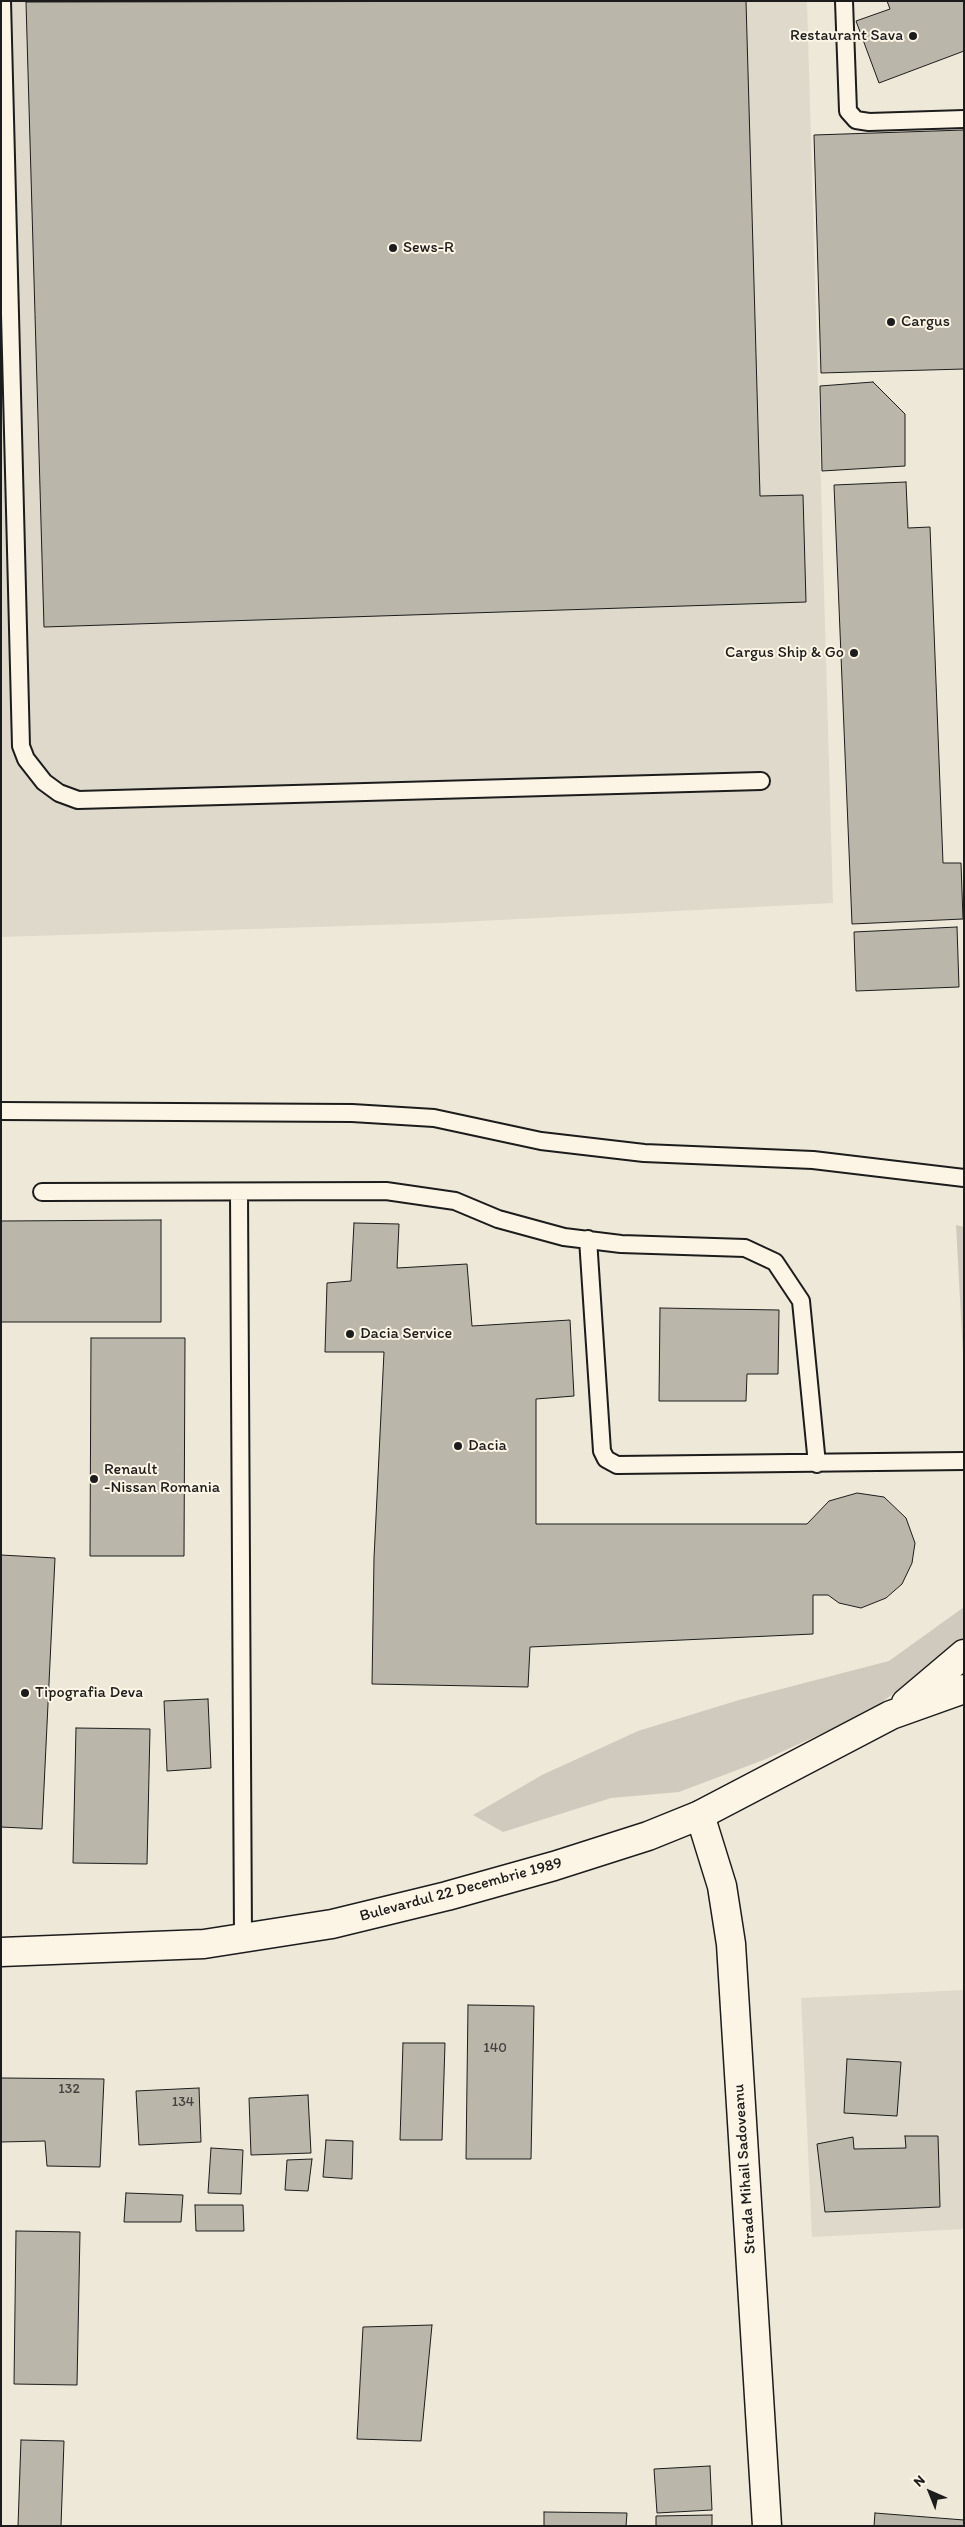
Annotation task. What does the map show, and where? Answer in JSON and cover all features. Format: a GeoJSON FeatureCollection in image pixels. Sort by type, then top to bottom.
{"type":"FeatureCollection","features":[{"type":"Feature","properties":{"kind":"main road","name":"Bulevardul 22 Decembrie 1989"},"geometry":{"type":"LineString","coordinates":[[891,1715],[964,1654]]}},
{"type":"Feature","properties":{"kind":"main road","name":"Bulevardul 22 Decembrie 1989"},"geometry":{"type":"LineString","coordinates":[[1,1952],[204,1944],[332,1924],[446,1896],[620,1845],[700,1815],[891,1715],[964,1689]]}},
{"type":"Feature","properties":{"kind":"main road","name":"Strada Mihail Sadoveanu"},"geometry":{"type":"LineString","coordinates":[[700,1815],[722,1886],[731,1944],[768,2526]]}},
{"type":"Feature","properties":{"kind":"lane"},"geometry":{"type":"LineString","coordinates":[[2,1],[22,746],[26,759],[44,782],[59,793],[78,800],[761,781]]}},
{"type":"Feature","properties":{"kind":"lane"},"geometry":{"type":"LineString","coordinates":[[844,1],[848,111],[856,120],[869,122],[964,119]]}},
{"type":"Feature","properties":{"kind":"lane"},"geometry":{"type":"LineString","coordinates":[[1,1111],[352,1113],[434,1118],[541,1142],[635,1152],[813,1160],[964,1178]]}},
{"type":"Feature","properties":{"kind":"lane"},"geometry":{"type":"LineString","coordinates":[[42,1192],[239,1193],[386,1191],[454,1201],[498,1219],[564,1237],[621,1244],[745,1248],[775,1262],[801,1302],[817,1464]]}},
{"type":"Feature","properties":{"kind":"lane"},"geometry":{"type":"LineString","coordinates":[[239,1193],[243,1939]]}},
{"type":"Feature","properties":{"kind":"lane"},"geometry":{"type":"LineString","coordinates":[[588,1239],[602,1450],[606,1459],[616,1465],[964,1461]]}},
{"type":"Feature","properties":{"kind":"shaded area"},"geometry":{"type":"Polygon","coordinates":[[[1,1],[807,1],[833,903],[441,923],[1,937],[1,1]]]}},
{"type":"Feature","properties":{"kind":"shaded area"},"geometry":{"type":"Polygon","coordinates":[[[956,1225],[964,1227],[964,1373],[956,1225]]]}},
{"type":"Feature","properties":{"kind":"shaded area"},"geometry":{"type":"Polygon","coordinates":[[[964,1607],[964,1640],[869,1712],[766,1759],[679,1792],[611,1798],[503,1832],[473,1815],[542,1775],[638,1731],[739,1700],[889,1661],[964,1607]]]}},
{"type":"Feature","properties":{"kind":"shaded area"},"geometry":{"type":"Polygon","coordinates":[[[964,1990],[964,2229],[812,2237],[801,1998],[964,1990]]]}},
{"type":"Feature","properties":{"kind":"building","name":"Sews-R"},"geometry":{"type":"Polygon","coordinates":[[[746,1],[760,496],[803,495],[806,602],[44,627],[26,2],[746,1]]]}},
{"type":"Feature","properties":{"kind":"building","name":"Restaurant Sava"},"geometry":{"type":"Polygon","coordinates":[[[887,1],[964,1],[964,51],[879,83],[856,21],[890,9],[887,1]]]}},
{"type":"Feature","properties":{"kind":"building"},"geometry":{"type":"Polygon","coordinates":[[[964,130],[964,369],[821,373],[814,135],[964,130]]]}},
{"type":"Feature","properties":{"kind":"building"},"geometry":{"type":"Polygon","coordinates":[[[873,382],[905,414],[905,466],[822,471],[820,386],[873,382]]]}},
{"type":"Feature","properties":{"kind":"building"},"geometry":{"type":"Polygon","coordinates":[[[906,482],[908,528],[930,527],[943,863],[961,863],[963,919],[852,924],[834,485],[906,482]]]}},
{"type":"Feature","properties":{"kind":"building"},"geometry":{"type":"Polygon","coordinates":[[[957,927],[959,987],[856,991],[854,932],[957,927]]]}},
{"type":"Feature","properties":{"kind":"building"},"geometry":{"type":"Polygon","coordinates":[[[161,1220],[161,1322],[1,1322],[1,1221],[161,1220]]]}},
{"type":"Feature","properties":{"kind":"building","name":"Dacia"},"geometry":{"type":"Polygon","coordinates":[[[354,1223],[399,1224],[397,1268],[467,1264],[472,1326],[570,1320],[574,1396],[536,1399],[536,1524],[807,1524],[829,1501],[857,1493],[884,1497],[906,1518],[915,1543],[912,1563],[902,1584],[886,1598],[861,1608],[839,1603],[828,1595],[813,1595],[813,1634],[530,1647],[528,1687],[372,1684],[374,1558],[384,1352],[325,1352],[327,1283],[351,1281],[354,1223]]]}},
{"type":"Feature","properties":{"kind":"building"},"geometry":{"type":"Polygon","coordinates":[[[660,1308],[779,1310],[778,1374],[747,1374],[746,1401],[659,1401],[660,1308]]]}},
{"type":"Feature","properties":{"kind":"building"},"geometry":{"type":"Polygon","coordinates":[[[91,1338],[185,1338],[184,1556],[90,1556],[91,1338]]]}},
{"type":"Feature","properties":{"kind":"building","name":"Tipografia Deva"},"geometry":{"type":"Polygon","coordinates":[[[1,1555],[55,1558],[42,1829],[1,1827],[1,1555]]]}},
{"type":"Feature","properties":{"kind":"building"},"geometry":{"type":"Polygon","coordinates":[[[208,1699],[211,1768],[167,1771],[164,1701],[208,1699]]]}},
{"type":"Feature","properties":{"kind":"building"},"geometry":{"type":"Polygon","coordinates":[[[76,1728],[150,1729],[147,1864],[73,1863],[76,1728]]]}},
{"type":"Feature","properties":{"kind":"building"},"geometry":{"type":"Polygon","coordinates":[[[468,2005],[534,2006],[531,2159],[466,2159],[468,2005]]]}},
{"type":"Feature","properties":{"kind":"building"},"geometry":{"type":"Polygon","coordinates":[[[403,2043],[445,2043],[442,2140],[400,2140],[403,2043]]]}},
{"type":"Feature","properties":{"kind":"building"},"geometry":{"type":"Polygon","coordinates":[[[847,2059],[901,2062],[897,2116],[844,2113],[847,2059]]]}},
{"type":"Feature","properties":{"kind":"building"},"geometry":{"type":"Polygon","coordinates":[[[1,2078],[104,2079],[100,2167],[47,2166],[45,2141],[1,2142],[1,2078]]]}},
{"type":"Feature","properties":{"kind":"building"},"geometry":{"type":"Polygon","coordinates":[[[199,2088],[201,2142],[139,2145],[136,2091],[199,2088]]]}},
{"type":"Feature","properties":{"kind":"building"},"geometry":{"type":"Polygon","coordinates":[[[308,2095],[311,2153],[251,2155],[249,2098],[308,2095]]]}},
{"type":"Feature","properties":{"kind":"building"},"geometry":{"type":"Polygon","coordinates":[[[905,2136],[938,2136],[940,2207],[825,2212],[817,2144],[853,2137],[854,2149],[906,2148],[905,2136]]]}},
{"type":"Feature","properties":{"kind":"building"},"geometry":{"type":"Polygon","coordinates":[[[326,2140],[353,2141],[352,2179],[323,2177],[326,2140]]]}},
{"type":"Feature","properties":{"kind":"building"},"geometry":{"type":"Polygon","coordinates":[[[211,2148],[243,2150],[241,2194],[208,2193],[211,2148]]]}},
{"type":"Feature","properties":{"kind":"building"},"geometry":{"type":"Polygon","coordinates":[[[312,2159],[308,2191],[285,2190],[287,2160],[312,2159]]]}},
{"type":"Feature","properties":{"kind":"building"},"geometry":{"type":"Polygon","coordinates":[[[126,2193],[183,2195],[181,2222],[124,2222],[126,2193]]]}},
{"type":"Feature","properties":{"kind":"building"},"geometry":{"type":"Polygon","coordinates":[[[195,2205],[243,2205],[244,2231],[196,2231],[195,2205]]]}},
{"type":"Feature","properties":{"kind":"building"},"geometry":{"type":"Polygon","coordinates":[[[16,2231],[80,2232],[77,2385],[14,2384],[16,2231]]]}},
{"type":"Feature","properties":{"kind":"building"},"geometry":{"type":"Polygon","coordinates":[[[432,2325],[421,2441],[357,2439],[363,2327],[432,2325]]]}},
{"type":"Feature","properties":{"kind":"building"},"geometry":{"type":"Polygon","coordinates":[[[21,2440],[64,2441],[61,2526],[18,2526],[21,2440]]]}},
{"type":"Feature","properties":{"kind":"building"},"geometry":{"type":"Polygon","coordinates":[[[710,2466],[712,2510],[657,2513],[654,2469],[710,2466]]]}},
{"type":"Feature","properties":{"kind":"building"},"geometry":{"type":"Polygon","coordinates":[[[544,2512],[627,2513],[626,2526],[544,2526],[544,2512]]]}},
{"type":"Feature","properties":{"kind":"building"},"geometry":{"type":"Polygon","coordinates":[[[875,2513],[964,2520],[964,2526],[874,2526],[875,2513]]]}},
{"type":"Feature","properties":{"kind":"building"},"geometry":{"type":"Polygon","coordinates":[[[712,2515],[712,2526],[656,2526],[656,2516],[712,2515]]]}},
{"type":"Feature","properties":{"kind":"place","name":"Restaurant Sava"},"geometry":{"type":"Point","coordinates":[913,36]}},
{"type":"Feature","properties":{"kind":"place","name":"Sews-R"},"geometry":{"type":"Point","coordinates":[393,248]}},
{"type":"Feature","properties":{"kind":"place","name":"Cargus"},"geometry":{"type":"Point","coordinates":[891,322]}},
{"type":"Feature","properties":{"kind":"place","name":"Cargus Ship & Go"},"geometry":{"type":"Point","coordinates":[854,653]}},
{"type":"Feature","properties":{"kind":"place","name":"Dacia Service"},"geometry":{"type":"Point","coordinates":[350,1334]}},
{"type":"Feature","properties":{"kind":"place","name":"Dacia"},"geometry":{"type":"Point","coordinates":[458,1446]}},
{"type":"Feature","properties":{"kind":"place","name":"Renault -Nissan Romania"},"geometry":{"type":"Point","coordinates":[94,1479]}},
{"type":"Feature","properties":{"kind":"place","name":"Tipografia Deva"},"geometry":{"type":"Point","coordinates":[25,1693]}}]}
